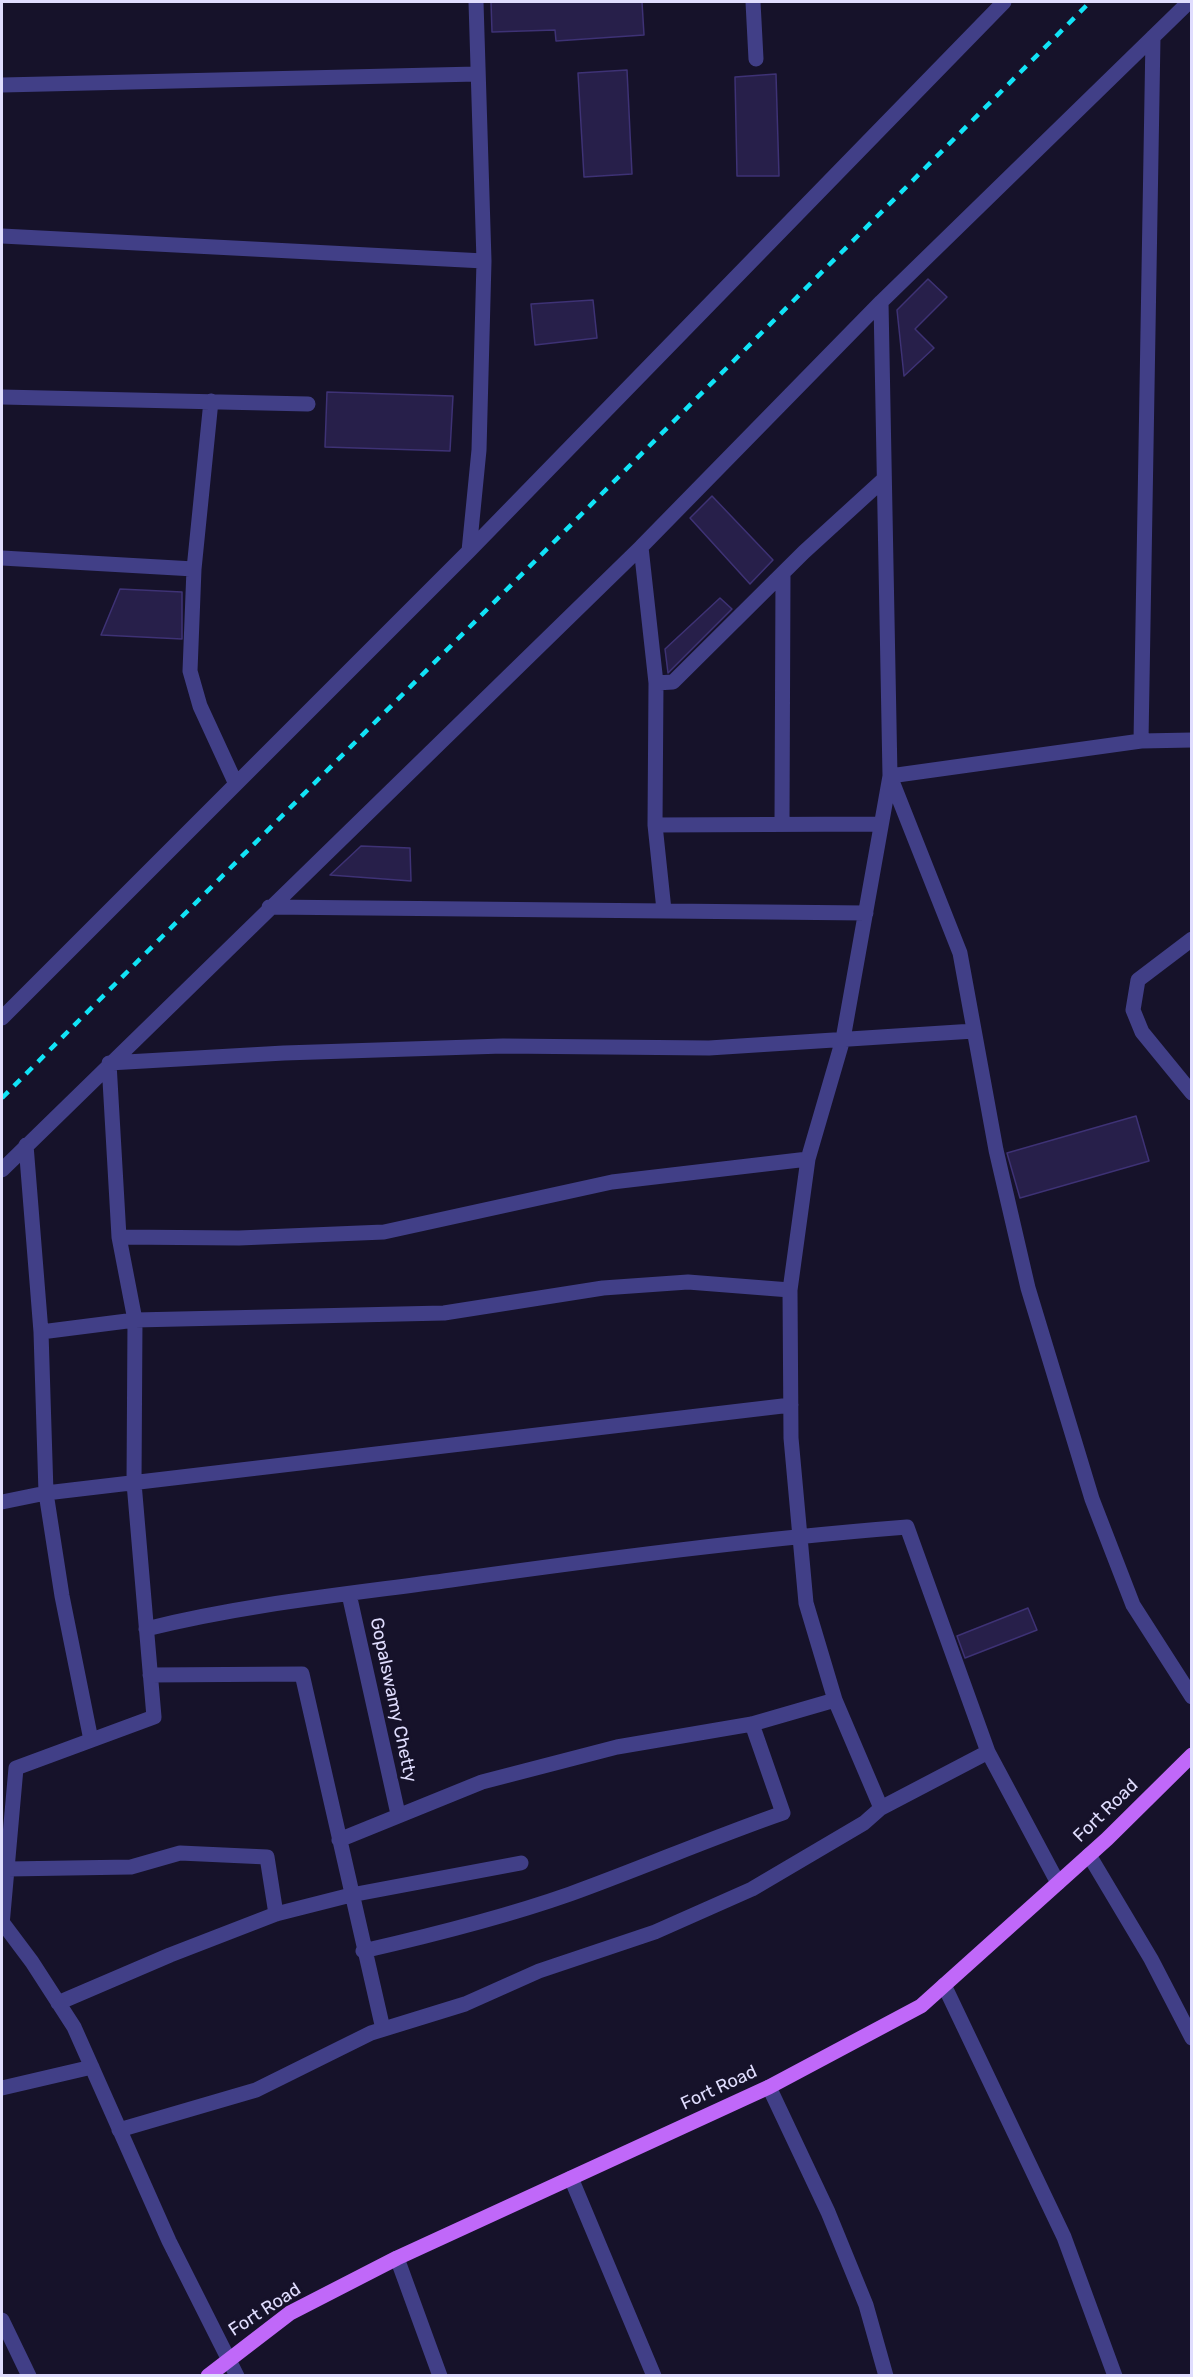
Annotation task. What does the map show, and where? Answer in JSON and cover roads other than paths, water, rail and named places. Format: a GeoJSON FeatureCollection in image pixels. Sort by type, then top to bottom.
{"type":"FeatureCollection","features":[{"type":"Feature","properties":{"kind":"main road","name":"Fort Road"},"geometry":{"type":"LineString","coordinates":[[208,2376],[290,2313],[397,2258],[769,2087],[921,2006],[1089,1855],[1191,1755]]}},
{"type":"Feature","properties":{"kind":"street"},"geometry":{"type":"LineString","coordinates":[[469,552],[479,450],[484,261],[476,2]]}},
{"type":"Feature","properties":{"kind":"street"},"geometry":{"type":"LineString","coordinates":[[753,2],[756,59]]}},
{"type":"Feature","properties":{"kind":"street"},"geometry":{"type":"LineString","coordinates":[[2,1018],[235,782],[469,552],[1004,2]]}},
{"type":"Feature","properties":{"kind":"street"},"geometry":{"type":"LineString","coordinates":[[2,1170],[641,546],[881,303],[1189,2]]}},
{"type":"Feature","properties":{"kind":"street"},"geometry":{"type":"LineString","coordinates":[[1141,741],[1153,37]]}},
{"type":"Feature","properties":{"kind":"street"},"geometry":{"type":"LineString","coordinates":[[2,85],[477,74]]}},
{"type":"Feature","properties":{"kind":"street"},"geometry":{"type":"LineString","coordinates":[[2,236],[484,261]]}},
{"type":"Feature","properties":{"kind":"street"},"geometry":{"type":"LineString","coordinates":[[881,303],[890,776],[843,1039],[807,1159],[790,1290],[791,1438],[806,1604],[835,1700],[881,1808]]}},
{"type":"Feature","properties":{"kind":"street"},"geometry":{"type":"LineString","coordinates":[[2,397],[308,404]]}},
{"type":"Feature","properties":{"kind":"street"},"geometry":{"type":"LineString","coordinates":[[211,400],[194,569],[190,671],[200,706],[235,782]]}},
{"type":"Feature","properties":{"kind":"street"},"geometry":{"type":"LineString","coordinates":[[656,683],[673,682],[783,573],[884,480]]}},
{"type":"Feature","properties":{"kind":"street"},"geometry":{"type":"LineString","coordinates":[[641,546],[656,683],[655,825],[664,910]]}},
{"type":"Feature","properties":{"kind":"street"},"geometry":{"type":"LineString","coordinates":[[2,558],[194,569]]}},
{"type":"Feature","properties":{"kind":"street"},"geometry":{"type":"LineString","coordinates":[[782,822],[783,573]]}},
{"type":"Feature","properties":{"kind":"street"},"geometry":{"type":"LineString","coordinates":[[890,776],[1141,741],[1191,740]]}},
{"type":"Feature","properties":{"kind":"street"},"geometry":{"type":"LineString","coordinates":[[890,776],[960,953],[996,1150],[1028,1288],[1092,1499],[1133,1605],[1191,1696]]}},
{"type":"Feature","properties":{"kind":"street"},"geometry":{"type":"LineString","coordinates":[[655,825],[782,822],[881,824]]}},
{"type":"Feature","properties":{"kind":"street"},"geometry":{"type":"LineString","coordinates":[[269,907],[866,913]]}},
{"type":"Feature","properties":{"kind":"street"},"geometry":{"type":"LineString","coordinates":[[1191,939],[1138,980],[1134,1010],[1142,1032],[1191,1093]]}},
{"type":"Feature","properties":{"kind":"street"},"geometry":{"type":"LineString","coordinates":[[109,1063],[284,1053],[503,1046],[709,1048],[974,1031]]}},
{"type":"Feature","properties":{"kind":"street"},"geometry":{"type":"LineString","coordinates":[[109,1063],[119,1237],[135,1320],[134,1483],[154,1717],[16,1768],[2,1924],[74,2027],[169,2241],[230,2357],[237,2376]]}},
{"type":"Feature","properties":{"kind":"street"},"geometry":{"type":"LineString","coordinates":[[26,1145],[41,1332],[46,1493],[62,1596],[91,1740]]}},
{"type":"Feature","properties":{"kind":"street"},"geometry":{"type":"LineString","coordinates":[[119,1237],[239,1238],[384,1232],[612,1182],[807,1159]]}},
{"type":"Feature","properties":{"kind":"street"},"geometry":{"type":"LineString","coordinates":[[41,1332],[135,1320],[444,1313],[603,1288],[688,1282],[790,1290]]}},
{"type":"Feature","properties":{"kind":"street"},"geometry":{"type":"LineString","coordinates":[[2,1502],[46,1493],[791,1405]]}},
{"type":"Feature","properties":{"kind":"street"},"geometry":{"type":"LineString","coordinates":[[146,1629],[215,1612],[349,1594],[799,1535],[907,1527],[988,1752],[1058,1883]]}},
{"type":"Feature","properties":{"kind":"street","name":"Gopalswamy Chetty"},"geometry":{"type":"LineString","coordinates":[[349,1594],[398,1814]]}},
{"type":"Feature","properties":{"kind":"street"},"geometry":{"type":"LineString","coordinates":[[150,1675],[302,1674],[363,1951],[383,2029]]}},
{"type":"Feature","properties":{"kind":"street"},"geometry":{"type":"LineString","coordinates":[[339,1839],[482,1782],[617,1747],[752,1724],[835,1700]]}},
{"type":"Feature","properties":{"kind":"street"},"geometry":{"type":"LineString","coordinates":[[363,1951],[469,1927],[559,1898],[702,1841],[783,1813],[752,1724]]}},
{"type":"Feature","properties":{"kind":"street"},"geometry":{"type":"LineString","coordinates":[[120,2130],[256,2090],[383,2029],[465,2004],[539,1971],[666,1927],[752,1889],[864,1823],[881,1808],[988,1752]]}},
{"type":"Feature","properties":{"kind":"street"},"geometry":{"type":"LineString","coordinates":[[8,1869],[131,1867],[180,1853],[267,1857],[276,1914]]}},
{"type":"Feature","properties":{"kind":"street"},"geometry":{"type":"LineString","coordinates":[[1089,1855],[1151,1959],[1191,2038]]}},
{"type":"Feature","properties":{"kind":"street"},"geometry":{"type":"LineString","coordinates":[[58,2003],[170,1955],[276,1914],[351,1895],[520,1863]]}},
{"type":"Feature","properties":{"kind":"street"},"geometry":{"type":"LineString","coordinates":[[944,1985],[1064,2237],[1115,2376]]}},
{"type":"Feature","properties":{"kind":"street"},"geometry":{"type":"LineString","coordinates":[[2,2088],[92,2067]]}},
{"type":"Feature","properties":{"kind":"street"},"geometry":{"type":"LineString","coordinates":[[769,2087],[828,2212],[862,2294],[886,2376]]}},
{"type":"Feature","properties":{"kind":"street"},"geometry":{"type":"LineString","coordinates":[[571,2178],[654,2376]]}},
{"type":"Feature","properties":{"kind":"street"},"geometry":{"type":"LineString","coordinates":[[397,2258],[440,2376]]}},
{"type":"Feature","properties":{"kind":"street"},"geometry":{"type":"LineString","coordinates":[[2,2320],[29,2376]]}},
{"type":"Feature","properties":{"kind":"railway"},"geometry":{"type":"LineString","coordinates":[[2,1098],[1090,2]]}}]}
